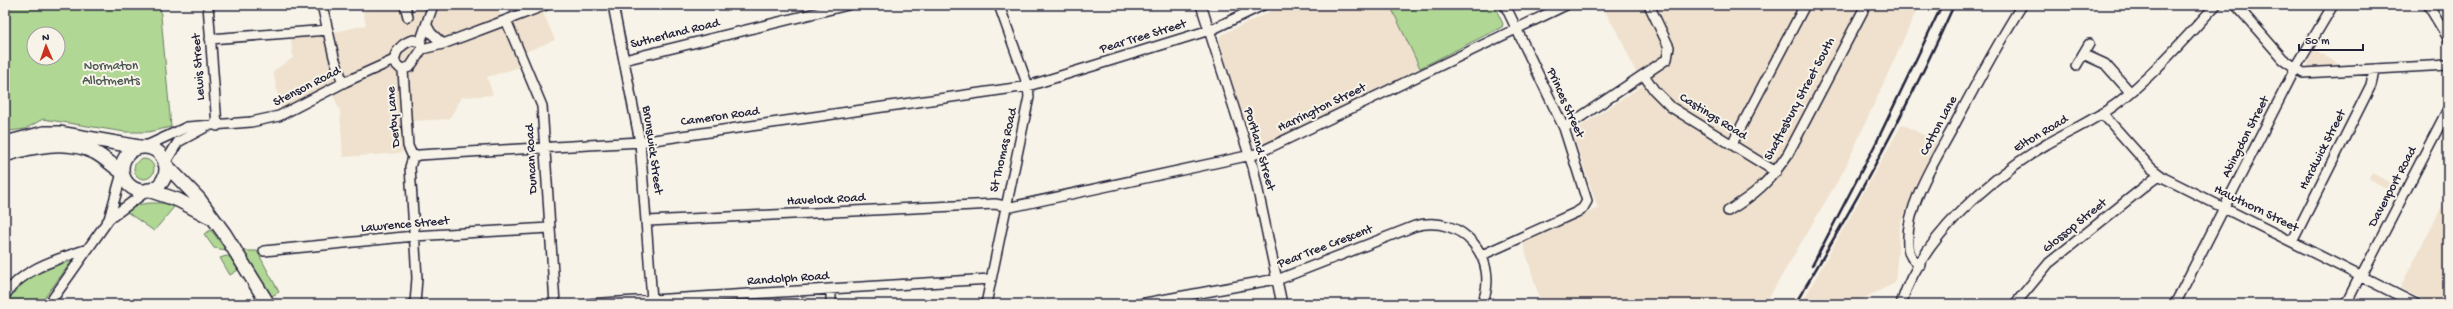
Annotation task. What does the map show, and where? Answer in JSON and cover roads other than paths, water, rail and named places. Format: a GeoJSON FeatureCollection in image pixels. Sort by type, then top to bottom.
{"type":"FeatureCollection","features":[{"type":"Feature","properties":{"kind":"highway"},"geometry":{"type":"LineString","coordinates":[[5,143],[44,133],[58,133],[141,147],[159,153],[165,163],[199,199],[212,217],[232,245],[268,304]]}},
{"type":"Feature","properties":{"kind":"highway"},"geometry":{"type":"LineString","coordinates":[[5,155],[46,145],[62,145],[94,152],[122,173],[129,185],[134,188],[148,190],[178,200],[212,217]]}},
{"type":"Feature","properties":{"kind":"highway"},"geometry":{"type":"LineString","coordinates":[[122,173],[122,165],[128,154],[141,147]]}},
{"type":"Feature","properties":{"kind":"highway"},"geometry":{"type":"LineString","coordinates":[[148,190],[155,188],[164,178],[165,163]]}},
{"type":"Feature","properties":{"kind":"street","name":"Lewis Street"},"geometry":{"type":"LineString","coordinates":[[208,5],[217,126]]}},
{"type":"Feature","properties":{"kind":"street"},"geometry":{"type":"LineString","coordinates":[[322,5],[343,83]]}},
{"type":"Feature","properties":{"kind":"street"},"geometry":{"type":"LineString","coordinates":[[405,5],[408,17]]}},
{"type":"Feature","properties":{"kind":"street"},"geometry":{"type":"LineString","coordinates":[[433,5],[421,46],[410,67],[403,70],[396,66],[394,60],[397,52],[407,42],[414,40],[421,46],[443,44],[546,5]]}},
{"type":"Feature","properties":{"kind":"street","name":"Brunswick Street"},"geometry":{"type":"LineString","coordinates":[[613,5],[640,142],[648,221],[652,300]]}},
{"type":"Feature","properties":{"kind":"street","name":"Sutherland Road"},"geometry":{"type":"LineString","coordinates":[[624,60],[848,5]]}},
{"type":"Feature","properties":{"kind":"street","name":"St Thomas Road"},"geometry":{"type":"LineString","coordinates":[[986,304],[1005,206],[1024,125],[1028,86],[999,5]]}},
{"type":"Feature","properties":{"kind":"street","name":"Portland Street"},"geometry":{"type":"LineString","coordinates":[[1201,5],[1249,156],[1282,304]]}},
{"type":"Feature","properties":{"kind":"street","name":"Pear Tree Street"},"geometry":{"type":"LineString","coordinates":[[1028,86],[1208,30],[1263,5]]}},
{"type":"Feature","properties":{"kind":"street","name":"Princes Street"},"geometry":{"type":"LineString","coordinates":[[1482,254],[1577,212],[1583,208],[1587,201],[1564,128],[1505,5]]}},
{"type":"Feature","properties":{"kind":"street","name":"Harrington Street"},"geometry":{"type":"LineString","coordinates":[[1005,206],[1016,206],[1249,156],[1566,5]]}},
{"type":"Feature","properties":{"kind":"street"},"geometry":{"type":"LineString","coordinates":[[1564,128],[1666,60],[1670,50],[1649,5]]}},
{"type":"Feature","properties":{"kind":"street"},"geometry":{"type":"LineString","coordinates":[[1732,144],[1805,5]]}},
{"type":"Feature","properties":{"kind":"street","name":"Shaftesbury Street South"},"geometry":{"type":"LineString","coordinates":[[1728,211],[1759,191],[1776,172],[1788,154],[1866,5]]}},
{"type":"Feature","properties":{"kind":"street","name":"Cotton Lane"},"geometry":{"type":"LineString","coordinates":[[1920,265],[1911,257],[1908,244],[1917,200],[1932,168],[1988,62],[2022,5]]}},
{"type":"Feature","properties":{"kind":"street","name":"Elton Road"},"geometry":{"type":"LineString","coordinates":[[1901,304],[1920,265],[1950,222],[1986,187],[2020,161],[2102,113],[2130,92],[2216,5]]}},
{"type":"Feature","properties":{"kind":"street"},"geometry":{"type":"LineString","coordinates":[[2236,5],[2283,59],[2295,69],[2312,74],[2448,65]]}},
{"type":"Feature","properties":{"kind":"street","name":"Abingdon Street"},"geometry":{"type":"LineString","coordinates":[[2175,304],[2295,69],[2333,5]]}},
{"type":"Feature","properties":{"kind":"street"},"geometry":{"type":"LineString","coordinates":[[2428,5],[2448,38]]}},
{"type":"Feature","properties":{"kind":"street","name":"Duncan Road"},"geometry":{"type":"LineString","coordinates":[[506,20],[541,102],[555,304]]}},
{"type":"Feature","properties":{"kind":"street"},"geometry":{"type":"LineString","coordinates":[[427,26],[431,33],[443,44]]}},
{"type":"Feature","properties":{"kind":"street"},"geometry":{"type":"LineString","coordinates":[[210,39],[328,30]]}},
{"type":"Feature","properties":{"kind":"street"},"geometry":{"type":"LineString","coordinates":[[2076,66],[2089,44]]}},
{"type":"Feature","properties":{"kind":"street"},"geometry":{"type":"LineString","coordinates":[[2083,54],[2105,64],[2130,92]]}},
{"type":"Feature","properties":{"kind":"street","name":"Stenson Road"},"geometry":{"type":"LineString","coordinates":[[141,147],[187,127],[204,128],[279,116],[343,83],[394,60]]}},
{"type":"Feature","properties":{"kind":"street","name":"Derby Lane"},"geometry":{"type":"LineString","coordinates":[[403,70],[408,146],[413,157],[410,166],[417,278],[414,304]]}},
{"type":"Feature","properties":{"kind":"street","name":"Hardwick Street"},"geometry":{"type":"LineString","coordinates":[[2292,242],[2371,85],[2374,70]]}},
{"type":"Feature","properties":{"kind":"street","name":"Castings Road"},"geometry":{"type":"LineString","coordinates":[[1644,75],[1666,103],[1776,172]]}},
{"type":"Feature","properties":{"kind":"street","name":"Cameron Road"},"geometry":{"type":"LineString","coordinates":[[413,157],[419,154],[640,142],[1028,86]]}},
{"type":"Feature","properties":{"kind":"street","name":"Davenport Road"},"geometry":{"type":"LineString","coordinates":[[2346,304],[2448,109]]}},
{"type":"Feature","properties":{"kind":"street","name":"Hawthorn Street"},"geometry":{"type":"LineString","coordinates":[[2102,113],[2158,174],[2416,304]]}},
{"type":"Feature","properties":{"kind":"street","name":"Stenson Road"},"geometry":{"type":"LineString","coordinates":[[165,163],[174,147],[182,138],[204,128]]}},
{"type":"Feature","properties":{"kind":"street"},"geometry":{"type":"LineString","coordinates":[[109,219],[122,173]]}},
{"type":"Feature","properties":{"kind":"street","name":"Glossop Street"},"geometry":{"type":"LineString","coordinates":[[2014,304],[2049,263],[2158,174]]}},
{"type":"Feature","properties":{"kind":"street"},"geometry":{"type":"LineString","coordinates":[[49,304],[109,219],[148,190]]}},
{"type":"Feature","properties":{"kind":"street","name":"Havelock Road"},"geometry":{"type":"LineString","coordinates":[[648,221],[1005,206]]}},
{"type":"Feature","properties":{"kind":"street","name":"Pear Tree Crescent"},"geometry":{"type":"LineString","coordinates":[[1140,304],[1277,279],[1425,224],[1443,225],[1463,233],[1473,241],[1482,254],[1487,281],[1482,304]]}},
{"type":"Feature","properties":{"kind":"street","name":"Lawrence Street"},"geometry":{"type":"LineString","coordinates":[[264,252],[414,236],[549,228]]}},
{"type":"Feature","properties":{"kind":"street"},"geometry":{"type":"LineString","coordinates":[[5,295],[21,277],[59,259],[88,249]]}},
{"type":"Feature","properties":{"kind":"street","name":"Randolph Road"},"geometry":{"type":"LineString","coordinates":[[587,304],[652,300],[711,300],[831,289],[990,279]]}},
{"type":"Feature","properties":{"kind":"street"},"geometry":{"type":"LineString","coordinates":[[831,289],[831,304]]}},
{"type":"Feature","properties":{"kind":"railway"},"geometry":{"type":"LineString","coordinates":[[1812,266],[1878,139],[1942,5]]}},
{"type":"Feature","properties":{"kind":"railway"},"geometry":{"type":"LineString","coordinates":[[1795,304],[1879,157],[1918,82],[1954,5]]}},
{"type":"Feature","properties":{"kind":"park label","name":"Normaton Allotments"},"geometry":{"type":"Point","coordinates":[111,74]}}]}
